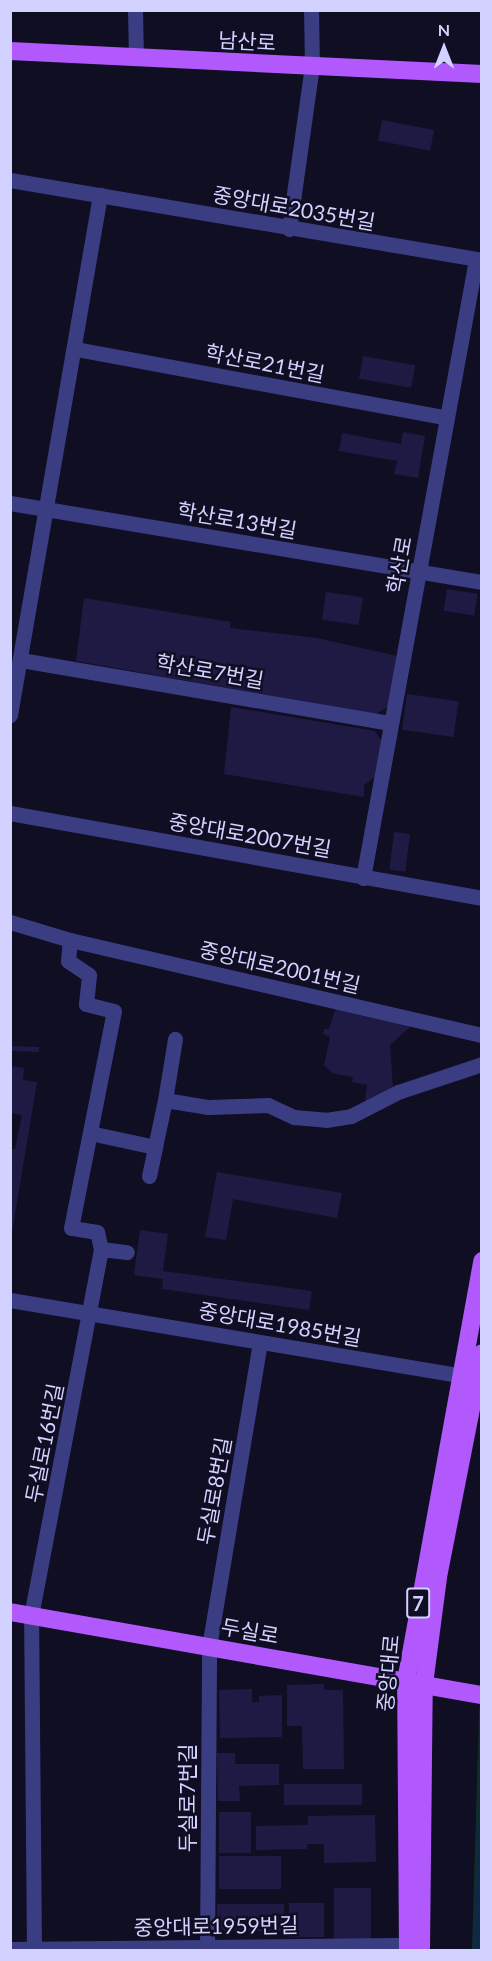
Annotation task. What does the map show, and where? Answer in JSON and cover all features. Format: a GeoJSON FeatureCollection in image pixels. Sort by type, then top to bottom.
{"type":"FeatureCollection","features":[{"type":"Feature","properties":{"kind":"main road","name":"남산로"},"geometry":{"type":"LineString","coordinates":[[10,51],[482,74]]}},
{"type":"Feature","properties":{"kind":"main road","name":"중앙대로"},"geometry":{"type":"LineString","coordinates":[[415,1948],[415,1682],[421,1583],[482,1261]]}},
{"type":"Feature","properties":{"kind":"main road","name":"중앙대로"},"geometry":{"type":"LineString","coordinates":[[415,1682],[482,1353]]}},
{"type":"Feature","properties":{"kind":"main road","name":"두실로"},"geometry":{"type":"LineString","coordinates":[[10,1612],[473,1693]]}},
{"type":"Feature","properties":{"kind":"street"},"geometry":{"type":"LineString","coordinates":[[135,10],[136,58]]}},
{"type":"Feature","properties":{"kind":"street"},"geometry":{"type":"LineString","coordinates":[[289,229],[312,66],[311,10]]}},
{"type":"Feature","properties":{"kind":"street","name":"중앙대로2035번길"},"geometry":{"type":"LineString","coordinates":[[10,180],[479,260]]}},
{"type":"Feature","properties":{"kind":"street"},"geometry":{"type":"LineString","coordinates":[[10,715],[76,349],[100,195]]}},
{"type":"Feature","properties":{"kind":"street","name":"학산로"},"geometry":{"type":"LineString","coordinates":[[363,878],[447,418],[479,260]]}},
{"type":"Feature","properties":{"kind":"street","name":"학산로21번길"},"geometry":{"type":"LineString","coordinates":[[76,349],[447,418]]}},
{"type":"Feature","properties":{"kind":"street","name":"학산로13번길"},"geometry":{"type":"LineString","coordinates":[[10,503],[419,572]]}},
{"type":"Feature","properties":{"kind":"street"},"geometry":{"type":"LineString","coordinates":[[419,572],[482,582]]}},
{"type":"Feature","properties":{"kind":"street","name":"학산로7번길"},"geometry":{"type":"LineString","coordinates":[[21,660],[392,723]]}},
{"type":"Feature","properties":{"kind":"street","name":"중앙대로2007번길"},"geometry":{"type":"LineString","coordinates":[[10,813],[482,898]]}},
{"type":"Feature","properties":{"kind":"street","name":"중앙대로2001번길"},"geometry":{"type":"LineString","coordinates":[[10,922],[70,940],[482,1035]]}},
{"type":"Feature","properties":{"kind":"street"},"geometry":{"type":"LineString","coordinates":[[70,940],[68,961],[89,975],[86,1004],[114,1011],[71,1228],[98,1232],[101,1249],[90,1314]]}},
{"type":"Feature","properties":{"kind":"street"},"geometry":{"type":"LineString","coordinates":[[149,1176],[175,1040]]}},
{"type":"Feature","properties":{"kind":"street"},"geometry":{"type":"LineString","coordinates":[[165,1100],[208,1107],[268,1105],[294,1117],[326,1120],[351,1116],[398,1092],[482,1064]]}},
{"type":"Feature","properties":{"kind":"street"},"geometry":{"type":"LineString","coordinates":[[90,1133],[154,1147]]}},
{"type":"Feature","properties":{"kind":"street"},"geometry":{"type":"LineString","coordinates":[[101,1249],[127,1252]]}},
{"type":"Feature","properties":{"kind":"street","name":"중앙대로1985번길"},"geometry":{"type":"LineString","coordinates":[[10,1300],[462,1376]]}},
{"type":"Feature","properties":{"kind":"street","name":"두실로16번길"},"geometry":{"type":"LineString","coordinates":[[34,1949],[31,1616],[90,1314]]}},
{"type":"Feature","properties":{"kind":"street","name":"두실로8번길"},"geometry":{"type":"LineString","coordinates":[[209,1647],[260,1342]]}},
{"type":"Feature","properties":{"kind":"street","name":"두실로7번길"},"geometry":{"type":"LineString","coordinates":[[207,1949],[209,1647]]}},
{"type":"Feature","properties":{"kind":"street","name":"중앙대로1959번길"},"geometry":{"type":"LineString","coordinates":[[11,1949],[415,1948]]}},
{"type":"Feature","properties":{"kind":"green space"},"geometry":{"type":"Polygon","coordinates":[[[481,1692],[482,1950],[472,1950],[479,1714],[481,1692]]]}},
{"type":"Feature","properties":{"kind":"water"},"geometry":{"type":"Polygon","coordinates":[[[481,1758],[482,1950],[474,1950],[475,1917],[481,1758]]]}},
{"type":"Feature","properties":{"kind":"building"},"geometry":{"type":"Polygon","coordinates":[[[382,120],[434,130],[430,151],[378,141],[382,120]]]}},
{"type":"Feature","properties":{"kind":"building"},"geometry":{"type":"Polygon","coordinates":[[[363,356],[415,365],[411,388],[359,379],[363,356]]]}},
{"type":"Feature","properties":{"kind":"building"},"geometry":{"type":"Polygon","coordinates":[[[403,432],[425,436],[418,478],[394,474],[397,461],[339,451],[342,433],[401,444],[403,432]]]}},
{"type":"Feature","properties":{"kind":"building"},"geometry":{"type":"Polygon","coordinates":[[[447,589],[478,594],[474,616],[444,611],[447,589]]]}},
{"type":"Feature","properties":{"kind":"building"},"geometry":{"type":"Polygon","coordinates":[[[326,592],[363,597],[359,625],[322,620],[326,592]]]}},
{"type":"Feature","properties":{"kind":"building"},"geometry":{"type":"Polygon","coordinates":[[[84,598],[231,622],[230,628],[317,638],[397,656],[389,706],[376,714],[76,661],[84,598]]]}},
{"type":"Feature","properties":{"kind":"building"},"geometry":{"type":"Polygon","coordinates":[[[407,694],[458,701],[453,737],[402,730],[407,694]]]}},
{"type":"Feature","properties":{"kind":"building"},"geometry":{"type":"Polygon","coordinates":[[[231,707],[375,731],[381,740],[376,776],[364,785],[364,797],[224,774],[231,707]]]}},
{"type":"Feature","properties":{"kind":"building"},"geometry":{"type":"Polygon","coordinates":[[[394,832],[410,834],[405,872],[389,870],[394,832]]]}},
{"type":"Feature","properties":{"kind":"building"},"geometry":{"type":"Polygon","coordinates":[[[336,1008],[413,1024],[390,1045],[393,1088],[369,1102],[365,1099],[367,1085],[352,1082],[353,1077],[332,1073],[324,1065],[330,1037],[323,1034],[324,1029],[329,1029],[336,1008]]]}},
{"type":"Feature","properties":{"kind":"building"},"geometry":{"type":"Polygon","coordinates":[[[10,1046],[39,1047],[39,1052],[10,1051],[10,1046]]]}},
{"type":"Feature","properties":{"kind":"building"},"geometry":{"type":"Polygon","coordinates":[[[10,1066],[24,1068],[23,1080],[37,1082],[12,1232],[10,1149],[15,1149],[22,1115],[10,1113],[10,1066]]]}},
{"type":"Feature","properties":{"kind":"building"},"geometry":{"type":"Polygon","coordinates":[[[217,1172],[342,1193],[337,1218],[233,1199],[226,1240],[205,1237],[217,1172]]]}},
{"type":"Feature","properties":{"kind":"building"},"geometry":{"type":"Polygon","coordinates":[[[140,1230],[168,1234],[163,1271],[312,1291],[309,1310],[162,1289],[163,1279],[134,1275],[140,1230]]]}},
{"type":"Feature","properties":{"kind":"building"},"geometry":{"type":"Polygon","coordinates":[[[324,1684],[324,1690],[343,1690],[344,1769],[303,1769],[302,1726],[287,1726],[287,1685],[324,1684]]]}},
{"type":"Feature","properties":{"kind":"building"},"geometry":{"type":"Polygon","coordinates":[[[252,1689],[252,1702],[259,1702],[259,1696],[282,1695],[282,1737],[220,1738],[219,1690],[252,1689]]]}},
{"type":"Feature","properties":{"kind":"building"},"geometry":{"type":"Polygon","coordinates":[[[217,1753],[235,1753],[235,1764],[279,1764],[279,1785],[239,1786],[240,1801],[218,1801],[217,1753]]]}},
{"type":"Feature","properties":{"kind":"building"},"geometry":{"type":"Polygon","coordinates":[[[284,1784],[362,1784],[362,1805],[284,1805],[284,1784]]]}},
{"type":"Feature","properties":{"kind":"building"},"geometry":{"type":"Polygon","coordinates":[[[219,1812],[251,1812],[251,1853],[219,1853],[219,1812]]]}},
{"type":"Feature","properties":{"kind":"building"},"geometry":{"type":"Polygon","coordinates":[[[375,1815],[376,1862],[324,1863],[324,1844],[307,1844],[307,1849],[256,1850],[256,1826],[308,1825],[308,1816],[375,1815]]]}},
{"type":"Feature","properties":{"kind":"building"},"geometry":{"type":"Polygon","coordinates":[[[219,1856],[281,1856],[281,1889],[219,1889],[219,1856]]]}},
{"type":"Feature","properties":{"kind":"building"},"geometry":{"type":"Polygon","coordinates":[[[334,1888],[371,1888],[371,1939],[334,1939],[334,1888]]]}},
{"type":"Feature","properties":{"kind":"building"},"geometry":{"type":"Polygon","coordinates":[[[289,1903],[324,1903],[324,1937],[289,1937],[289,1903]]]}},
{"type":"Feature","properties":{"kind":"building"},"geometry":{"type":"Polygon","coordinates":[[[217,1904],[284,1904],[284,1931],[217,1931],[217,1904]]]}}]}
